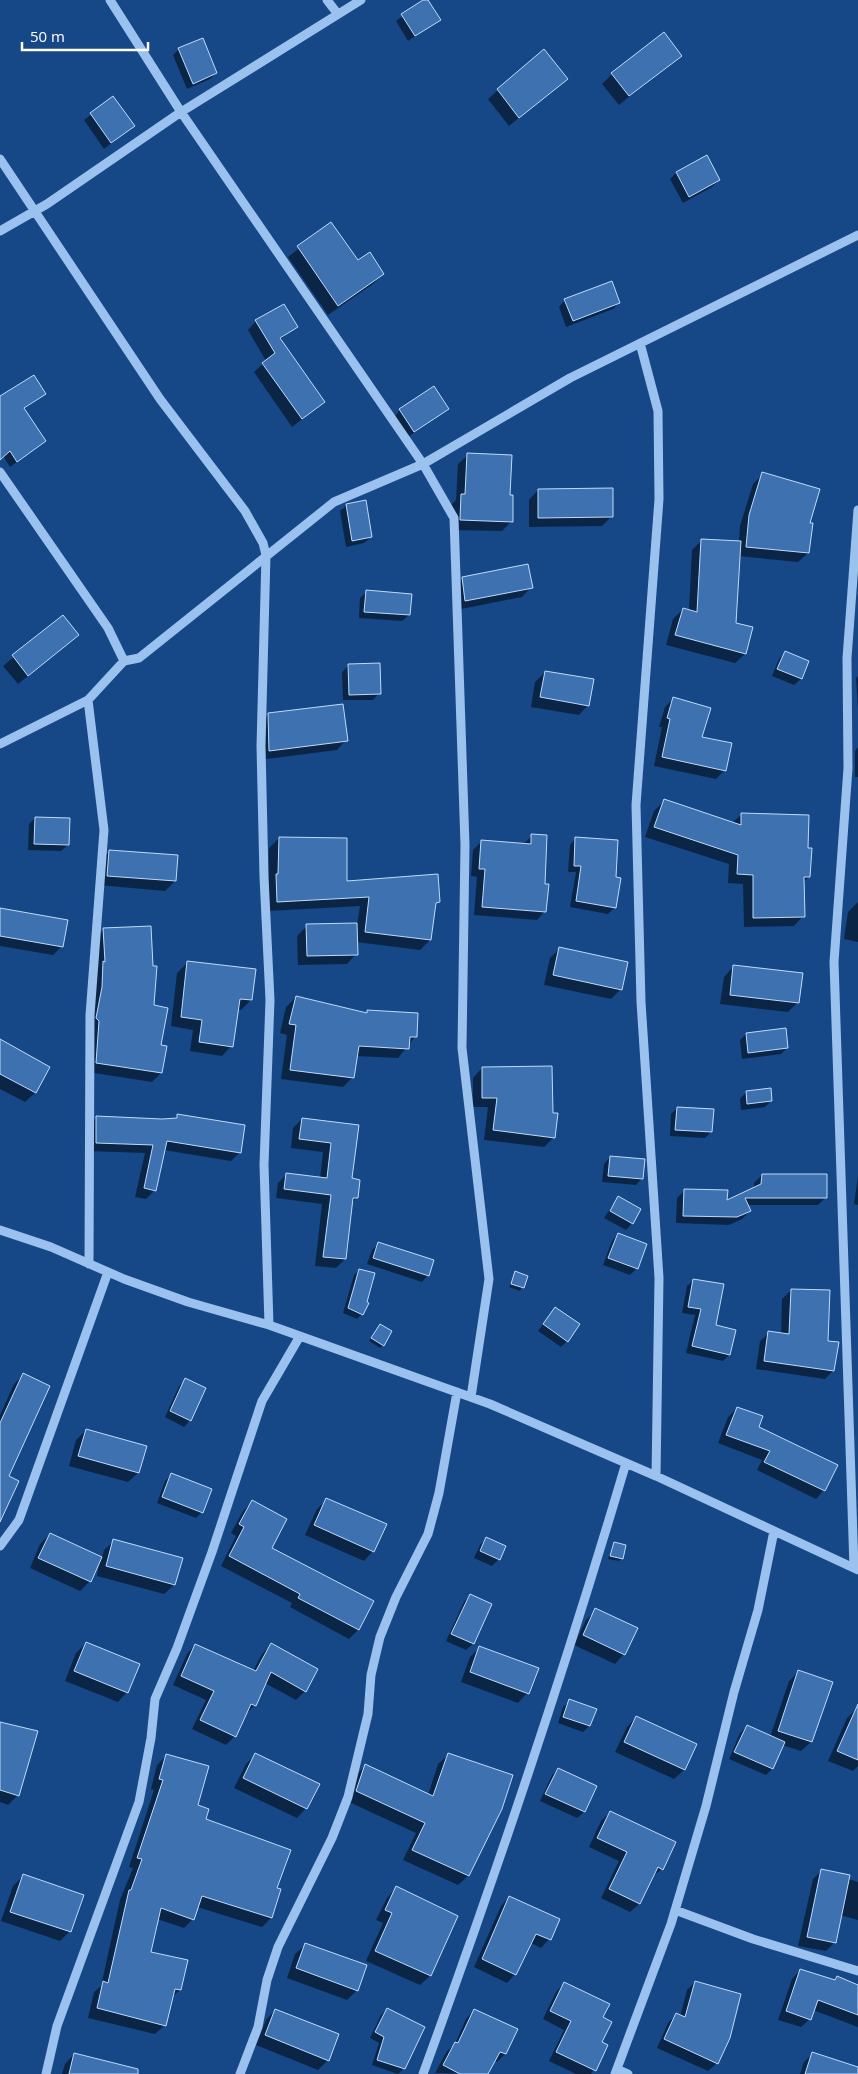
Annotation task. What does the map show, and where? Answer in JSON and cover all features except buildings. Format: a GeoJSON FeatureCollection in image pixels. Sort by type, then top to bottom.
{"type":"FeatureCollection","features":[{"type":"Feature","properties":{"kind":"street"},"geometry":{"type":"LineString","coordinates":[[110,0],[181,112],[423,464],[454,518],[465,845],[462,1048],[489,1280],[471,1397]]}},
{"type":"Feature","properties":{"kind":"street"},"geometry":{"type":"LineString","coordinates":[[327,0],[337,13]]}},
{"type":"Feature","properties":{"kind":"street"},"geometry":{"type":"LineString","coordinates":[[0,231],[34,211],[181,112],[337,13],[361,0]]}},
{"type":"Feature","properties":{"kind":"street"},"geometry":{"type":"LineString","coordinates":[[0,159],[160,399],[244,511],[263,543],[266,555],[261,746],[264,877],[270,1000],[264,1165],[269,1325]]}},
{"type":"Feature","properties":{"kind":"street"},"geometry":{"type":"LineString","coordinates":[[0,744],[88,700],[124,661],[139,658],[334,502],[423,464],[570,378],[858,235]]}},
{"type":"Feature","properties":{"kind":"street"},"geometry":{"type":"LineString","coordinates":[[640,343],[658,411],[659,499],[636,805],[641,1002],[659,1278],[656,1476]]}},
{"type":"Feature","properties":{"kind":"street"},"geometry":{"type":"LineString","coordinates":[[0,472],[108,628],[124,661]]}},
{"type":"Feature","properties":{"kind":"street"},"geometry":{"type":"LineString","coordinates":[[0,1230],[188,1302],[269,1325],[471,1397],[656,1476],[856,1569],[834,962],[848,768],[847,658],[858,510]]}},
{"type":"Feature","properties":{"kind":"street"},"geometry":{"type":"LineString","coordinates":[[88,700],[104,830],[90,1015],[89,1264]]}},
{"type":"Feature","properties":{"kind":"street"},"geometry":{"type":"LineString","coordinates":[[0,1546],[19,1520],[108,1272]]}},
{"type":"Feature","properties":{"kind":"street"},"geometry":{"type":"LineString","coordinates":[[46,2074],[57,2026],[139,1802],[151,1738],[155,1699],[177,1648],[212,1552],[262,1401],[300,1336]]}},
{"type":"Feature","properties":{"kind":"street"},"geometry":{"type":"LineString","coordinates":[[240,2074],[258,2027],[267,1980],[278,1947],[332,1838],[348,1797],[368,1714],[371,1675],[380,1637],[396,1597],[428,1534],[439,1493],[457,1392]]}},
{"type":"Feature","properties":{"kind":"street"},"geometry":{"type":"LineString","coordinates":[[423,2074],[552,1705],[626,1463]]}},
{"type":"Feature","properties":{"kind":"street"},"geometry":{"type":"LineString","coordinates":[[628,2074],[616,2072],[675,1910],[706,1806],[734,1692],[758,1610],[774,1531]]}},
{"type":"Feature","properties":{"kind":"street"},"geometry":{"type":"LineString","coordinates":[[675,1910],[753,1939],[858,1971]]}}]}
